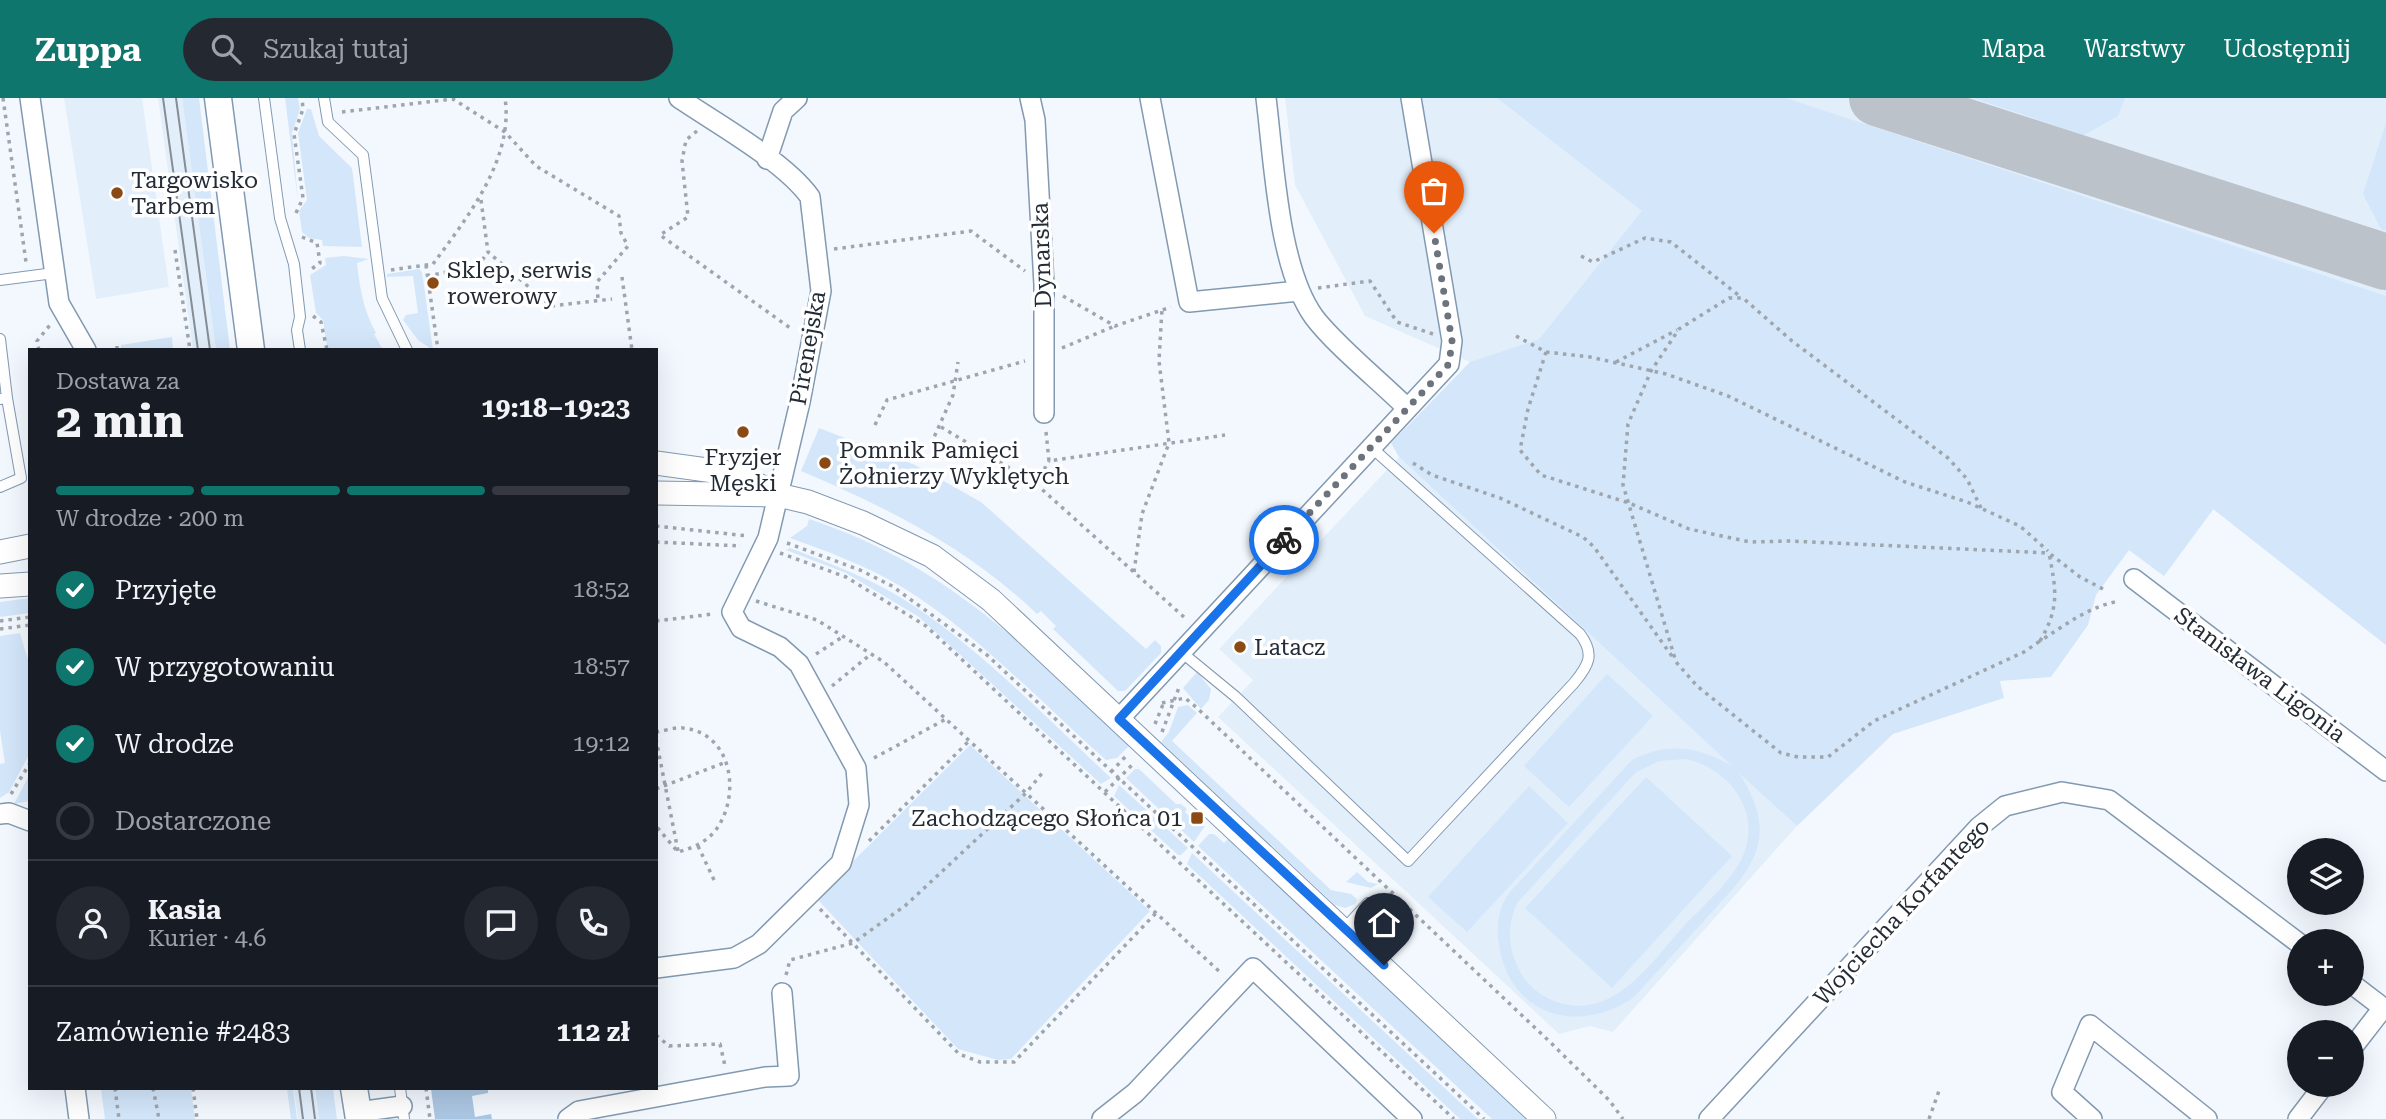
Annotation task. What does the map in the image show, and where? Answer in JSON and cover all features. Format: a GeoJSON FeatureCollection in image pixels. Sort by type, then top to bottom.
{"type":"FeatureCollection","features":[{"type":"Feature","properties":{"kind":"main road"},"geometry":{"type":"LineString","coordinates":[[218,98],[251,348]]}},
{"type":"Feature","properties":{"kind":"street"},"geometry":{"type":"LineString","coordinates":[[30,98],[59,303],[85,348]]}},
{"type":"Feature","properties":{"kind":"street","name":"Pirenejska"},"geometry":{"type":"LineString","coordinates":[[678,98],[802,186],[810,197],[814,252],[821,291],[809,342],[800,402],[778,495],[775,540],[735,604]]}},
{"type":"Feature","properties":{"kind":"street"},"geometry":{"type":"LineString","coordinates":[[767,159],[783,111],[797,98]]}},
{"type":"Feature","properties":{"kind":"street","name":"Dynarska"},"geometry":{"type":"LineString","coordinates":[[1030,98],[1035,120],[1044,285],[1044,413]]}},
{"type":"Feature","properties":{"kind":"street"},"geometry":{"type":"LineString","coordinates":[[1150,98],[1189,302],[1298,291]]}},
{"type":"Feature","properties":{"kind":"street"},"geometry":{"type":"LineString","coordinates":[[1266,98],[1287,251],[1298,291],[1315,319],[1407,408]]}},
{"type":"Feature","properties":{"kind":"street"},"geometry":{"type":"LineString","coordinates":[[1119,719],[1180,650],[1449,364],[1452,341],[1411,98]]}},
{"type":"Feature","properties":{"kind":"street"},"geometry":{"type":"LineString","coordinates":[[658,463],[736,474],[778,495]]}},
{"type":"Feature","properties":{"kind":"street"},"geometry":{"type":"LineString","coordinates":[[658,493],[778,495],[808,502],[863,523],[932,556],[991,600],[1345,929],[1544,1119]]}},
{"type":"Feature","properties":{"kind":"street"},"geometry":{"type":"LineString","coordinates":[[0,552],[28,547]]}},
{"type":"Feature","properties":{"kind":"street","name":"Stanisława Ligonia"},"geometry":{"type":"LineString","coordinates":[[2134,579],[2386,771]]}},
{"type":"Feature","properties":{"kind":"street"},"geometry":{"type":"LineString","coordinates":[[0,586],[28,584]]}},
{"type":"Feature","properties":{"kind":"street"},"geometry":{"type":"LineString","coordinates":[[658,968],[734,958],[759,944],[841,863],[859,805],[856,768],[799,664],[780,647],[741,628],[735,604]]}},
{"type":"Feature","properties":{"kind":"street","name":"Wojciecha Korfantego"},"geometry":{"type":"LineString","coordinates":[[1709,1119],[1979,827],[2005,806],[2062,792],[2109,800],[2287,934]]}},
{"type":"Feature","properties":{"kind":"street"},"geometry":{"type":"LineString","coordinates":[[3,808],[28,820]]}},
{"type":"Feature","properties":{"kind":"street"},"geometry":{"type":"LineString","coordinates":[[1102,1119],[1135,1093],[1253,968],[1412,1119]]}},
{"type":"Feature","properties":{"kind":"street"},"geometry":{"type":"LineString","coordinates":[[568,1119],[579,1111],[729,1086],[765,1077],[789,1076],[782,993]]}},
{"type":"Feature","properties":{"kind":"street"},"geometry":{"type":"LineString","coordinates":[[2364,993],[2384,1009],[2364,1033]]}},
{"type":"Feature","properties":{"kind":"street"},"geometry":{"type":"LineString","coordinates":[[2092,1119],[2062,1092],[2090,1025],[2207,1119]]}},
{"type":"Feature","properties":{"kind":"street"},"geometry":{"type":"LineString","coordinates":[[75,1090],[79,1119]]}},
{"type":"Feature","properties":{"kind":"street"},"geometry":{"type":"LineString","coordinates":[[2298,1119],[2315,1097]]}},
{"type":"Feature","properties":{"kind":"street"},"geometry":{"type":"LineString","coordinates":[[357,1107],[402,1104]]}},
{"type":"Feature","properties":{"kind":"lane"},"geometry":{"type":"LineString","coordinates":[[264,98],[280,218],[295,271],[300,348]]}},
{"type":"Feature","properties":{"kind":"lane"},"geometry":{"type":"LineString","coordinates":[[324,98],[328,122],[363,155],[383,302],[406,348]]}},
{"type":"Feature","properties":{"kind":"lane"},"geometry":{"type":"LineString","coordinates":[[0,280],[54,273]]}},
{"type":"Feature","properties":{"kind":"lane"},"geometry":{"type":"LineString","coordinates":[[0,339],[3,398],[21,478],[0,487]]}},
{"type":"Feature","properties":{"kind":"lane"},"geometry":{"type":"LineString","coordinates":[[1180,650],[1220,683],[1408,861],[1587,667],[1591,656],[1588,645],[1580,634],[1371,447]]}},
{"type":"Feature","properties":{"kind":"lane"},"geometry":{"type":"LineString","coordinates":[[1345,929],[1368,903]]}},
{"type":"Feature","properties":{"kind":"path"},"geometry":{"type":"LineString","coordinates":[[3,98],[29,277]]}},
{"type":"Feature","properties":{"kind":"path"},"geometry":{"type":"LineString","coordinates":[[297,222],[295,211],[303,198],[294,134],[303,108],[302,98]]}},
{"type":"Feature","properties":{"kind":"path"},"geometry":{"type":"LineString","coordinates":[[379,272],[433,264],[481,200],[505,131],[508,117],[505,98]]}},
{"type":"Feature","properties":{"kind":"path"},"geometry":{"type":"LineString","coordinates":[[337,113],[453,99],[505,131],[536,166],[619,216],[621,233],[628,246],[597,282],[598,300]]}},
{"type":"Feature","properties":{"kind":"path"},"geometry":{"type":"LineString","coordinates":[[716,123],[685,140],[682,160],[688,217],[660,235],[809,342]]}},
{"type":"Feature","properties":{"kind":"path"},"geometry":{"type":"LineString","coordinates":[[481,200],[488,253],[551,306],[611,299]]}},
{"type":"Feature","properties":{"kind":"path"},"geometry":{"type":"LineString","coordinates":[[814,252],[971,230],[1044,285],[1115,326]]}},
{"type":"Feature","properties":{"kind":"path"},"geometry":{"type":"LineString","coordinates":[[299,233],[305,239],[317,243],[319,254],[320,263],[306,278]]}},
{"type":"Feature","properties":{"kind":"path"},"geometry":{"type":"LineString","coordinates":[[1581,256],[1593,262],[1645,238],[1671,242],[1793,341],[1948,458],[1967,479],[1981,508]]}},
{"type":"Feature","properties":{"kind":"path"},"geometry":{"type":"LineString","coordinates":[[175,250],[190,348]]}},
{"type":"Feature","properties":{"kind":"path"},"geometry":{"type":"LineString","coordinates":[[427,276],[478,267],[488,253]]}},
{"type":"Feature","properties":{"kind":"path"},"geometry":{"type":"LineString","coordinates":[[426,265],[438,348]]}},
{"type":"Feature","properties":{"kind":"path"},"geometry":{"type":"LineString","coordinates":[[622,277],[632,348]]}},
{"type":"Feature","properties":{"kind":"path"},"geometry":{"type":"LineString","coordinates":[[1298,291],[1370,281],[1397,322],[1452,341]]}},
{"type":"Feature","properties":{"kind":"path"},"geometry":{"type":"LineString","coordinates":[[1615,362],[1679,329],[1729,298],[1743,298]]}},
{"type":"Feature","properties":{"kind":"path"},"geometry":{"type":"LineString","coordinates":[[874,425],[887,400],[1044,356],[1115,326],[1189,302]]}},
{"type":"Feature","properties":{"kind":"path"},"geometry":{"type":"LineString","coordinates":[[1134,572],[1142,514],[1169,443],[1158,361],[1162,309]]}},
{"type":"Feature","properties":{"kind":"path"},"geometry":{"type":"LineString","coordinates":[[309,312],[321,322],[327,348]]}},
{"type":"Feature","properties":{"kind":"path"},"geometry":{"type":"LineString","coordinates":[[39,348],[37,341],[51,323]]}},
{"type":"Feature","properties":{"kind":"path"},"geometry":{"type":"LineString","coordinates":[[1676,662],[1623,485],[1628,424],[1651,371],[1679,329]]}},
{"type":"Feature","properties":{"kind":"path"},"geometry":{"type":"LineString","coordinates":[[1516,336],[1546,352],[1615,362],[1728,396],[1905,482],[1981,508],[2020,526],[2080,578],[2103,589]]}},
{"type":"Feature","properties":{"kind":"path"},"geometry":{"type":"LineString","coordinates":[[1546,352],[1528,409],[1520,450],[1541,475],[1629,503],[1689,529],[1749,541],[2049,553]]}},
{"type":"Feature","properties":{"kind":"path"},"geometry":{"type":"LineString","coordinates":[[931,444],[941,427],[957,381],[958,362]]}},
{"type":"Feature","properties":{"kind":"path"},"geometry":{"type":"LineString","coordinates":[[1036,484],[1049,461],[1044,413]]}},
{"type":"Feature","properties":{"kind":"path"},"geometry":{"type":"LineString","coordinates":[[941,427],[1036,484],[1199,631]]}},
{"type":"Feature","properties":{"kind":"path"},"geometry":{"type":"LineString","coordinates":[[1049,461],[1225,435]]}},
{"type":"Feature","properties":{"kind":"path"},"geometry":{"type":"LineString","coordinates":[[1388,461],[1398,452],[1432,475],[1500,498],[1583,537],[1594,547],[1676,662],[1698,686],[1781,752],[1798,757],[1828,757],[1874,721],[2024,652],[2090,608],[2119,601]]}},
{"type":"Feature","properties":{"kind":"path"},"geometry":{"type":"LineString","coordinates":[[658,526],[775,540],[860,570],[927,609],[987,655],[1484,1119]]}},
{"type":"Feature","properties":{"kind":"path"},"geometry":{"type":"LineString","coordinates":[[658,542],[775,540]]}},
{"type":"Feature","properties":{"kind":"path"},"geometry":{"type":"LineString","coordinates":[[775,540],[777,552],[846,577],[926,626],[1454,1119]]}},
{"type":"Feature","properties":{"kind":"path"},"geometry":{"type":"LineString","coordinates":[[2040,641],[2050,624],[2057,600],[2049,553]]}},
{"type":"Feature","properties":{"kind":"path"},"geometry":{"type":"LineString","coordinates":[[658,621],[735,604],[817,620],[844,636],[871,654],[946,719],[1236,987]]}},
{"type":"Feature","properties":{"kind":"path"},"geometry":{"type":"LineString","coordinates":[[0,621],[28,617]]}},
{"type":"Feature","properties":{"kind":"path"},"geometry":{"type":"LineString","coordinates":[[0,629],[28,625]]}},
{"type":"Feature","properties":{"kind":"path"},"geometry":{"type":"LineString","coordinates":[[799,664],[844,636]]}},
{"type":"Feature","properties":{"kind":"path"},"geometry":{"type":"LineString","coordinates":[[818,698],[871,654]]}},
{"type":"Feature","properties":{"kind":"path"},"geometry":{"type":"LineString","coordinates":[[1111,772],[1152,729],[1168,691]]}},
{"type":"Feature","properties":{"kind":"path"},"geometry":{"type":"LineString","coordinates":[[1142,694],[1151,701],[1164,703],[1185,698],[1196,707],[1549,1041],[1609,1100],[1623,1119]]}},
{"type":"Feature","properties":{"kind":"path"},"geometry":{"type":"LineString","coordinates":[[856,768],[946,719]]}},
{"type":"Feature","properties":{"kind":"path"},"geometry":{"type":"LineString","coordinates":[[658,732],[683,728],[701,734],[716,745],[726,762],[733,788],[727,812],[714,832],[698,846],[678,852]]}},
{"type":"Feature","properties":{"kind":"path"},"geometry":{"type":"LineString","coordinates":[[841,863],[851,859],[969,741]]}},
{"type":"Feature","properties":{"kind":"path"},"geometry":{"type":"LineString","coordinates":[[658,748],[678,852]]}},
{"type":"Feature","properties":{"kind":"path"},"geometry":{"type":"LineString","coordinates":[[658,788],[726,762]]}},
{"type":"Feature","properties":{"kind":"path"},"geometry":{"type":"LineString","coordinates":[[3,808],[28,766]]}},
{"type":"Feature","properties":{"kind":"path"},"geometry":{"type":"LineString","coordinates":[[782,993],[790,960],[853,943],[906,905],[1026,793],[1043,772]]}},
{"type":"Feature","properties":{"kind":"path"},"geometry":{"type":"LineString","coordinates":[[658,828],[678,852]]}},
{"type":"Feature","properties":{"kind":"path"},"geometry":{"type":"LineString","coordinates":[[698,846],[715,882]]}},
{"type":"Feature","properties":{"kind":"path"},"geometry":{"type":"LineString","coordinates":[[808,897],[959,1055],[996,1064],[1014,1062],[1156,913]]}},
{"type":"Feature","properties":{"kind":"path"},"geometry":{"type":"LineString","coordinates":[[658,1037],[669,1046],[720,1044],[729,1086]]}},
{"type":"Feature","properties":{"kind":"path"},"geometry":{"type":"LineString","coordinates":[[1929,1119],[1940,1088]]}},
{"type":"Feature","properties":{"kind":"path"},"geometry":{"type":"LineString","coordinates":[[115,1090],[119,1119]]}},
{"type":"Feature","properties":{"kind":"path"},"geometry":{"type":"LineString","coordinates":[[153,1090],[159,1119]]}},
{"type":"Feature","properties":{"kind":"path"},"geometry":{"type":"LineString","coordinates":[[193,1090],[197,1119]]}},
{"type":"Feature","properties":{"kind":"path"},"geometry":{"type":"LineString","coordinates":[[426,1090],[430,1119]]}},
{"type":"Feature","properties":{"kind":"shaded area","name":"Targowisko Tarbem"},"geometry":{"type":"Polygon","coordinates":[[[64,98],[142,98],[169,287],[96,299],[64,98]]]}},
{"type":"Feature","properties":{"kind":"shaded area"},"geometry":{"type":"Polygon","coordinates":[[[158,98],[182,98],[216,348],[193,348],[158,98]]]}},
{"type":"Feature","properties":{"kind":"shaded area"},"geometry":{"type":"Polygon","coordinates":[[[182,98],[199,98],[230,348],[216,348],[182,98]]]}},
{"type":"Feature","properties":{"kind":"shaded area"},"geometry":{"type":"Polygon","coordinates":[[[285,98],[298,98],[300,109],[292,133],[298,201],[285,98]]]}},
{"type":"Feature","properties":{"kind":"shaded area"},"geometry":{"type":"Polygon","coordinates":[[[1285,98],[2386,98],[2386,645],[2214,509],[2164,576],[2129,550],[2108,576],[1643,211],[1539,339],[1470,362],[1365,316],[1295,185],[1285,98]]]}},
{"type":"Feature","properties":{"kind":"shaded area"},"geometry":{"type":"Polygon","coordinates":[[[1497,98],[1786,98],[2386,296],[2386,645],[2213,509],[2164,576],[2129,550],[2096,595],[2088,625],[2051,677],[2000,681],[2004,698],[1893,734],[1797,826],[1739,773],[1752,797],[1759,818],[1759,837],[1747,870],[1720,904],[1633,998],[1612,1009],[1590,1015],[1569,1016],[1549,1012],[1531,1003],[1517,988],[1506,969],[1499,945],[1499,918],[1509,893],[1632,760],[1658,750],[1683,749],[1708,754],[1732,766],[1399,457],[1391,443],[1470,362],[1539,339],[1642,211],[1497,98]],[[1686,759],[1659,761],[1635,773],[1518,902],[1510,928],[1513,956],[1524,978],[1541,994],[1557,1002],[1577,1006],[1596,1004],[1613,996],[1643,972],[1736,869],[1747,843],[1746,811],[1729,783],[1702,764],[1686,759]]]}},
{"type":"Feature","properties":{"kind":"shaded area"},"geometry":{"type":"Polygon","coordinates":[[[1973,98],[2125,98],[2118,116],[2084,135],[1973,98]]]}},
{"type":"Feature","properties":{"kind":"shaded area"},"geometry":{"type":"Polygon","coordinates":[[[307,109],[311,109],[319,136],[352,168],[362,247],[323,246],[322,240],[309,238],[302,232],[299,211],[307,200],[298,133],[307,109]]]}},
{"type":"Feature","properties":{"kind":"shaded area"},"geometry":{"type":"Polygon","coordinates":[[[2386,123],[2386,231],[2381,229],[2363,194],[2386,123]]]}},
{"type":"Feature","properties":{"kind":"shaded area"},"geometry":{"type":"Polygon","coordinates":[[[344,256],[369,259],[357,263],[359,282],[365,307],[376,333],[374,334],[382,348],[327,346],[323,320],[316,313],[310,275],[326,265],[325,258],[344,256]]]}},
{"type":"Feature","properties":{"kind":"shaded area"},"geometry":{"type":"Polygon","coordinates":[[[419,269],[422,272],[433,348],[418,340],[403,320],[406,315],[418,313],[413,276],[387,277],[387,274],[419,269]]]}},
{"type":"Feature","properties":{"kind":"shaded area"},"geometry":{"type":"Polygon","coordinates":[[[172,337],[173,348],[121,348],[121,345],[172,337]]]}},
{"type":"Feature","properties":{"kind":"shaded area"},"geometry":{"type":"Polygon","coordinates":[[[819,428],[915,465],[981,502],[1146,649],[1155,640],[1161,646],[1161,653],[1125,691],[1118,691],[1053,629],[1056,626],[1041,611],[1037,614],[983,569],[896,515],[801,471],[819,428]]]}},
{"type":"Feature","properties":{"kind":"shaded area"},"geometry":{"type":"Polygon","coordinates":[[[1399,457],[1797,826],[1613,1032],[1590,1026],[1559,1034],[1218,717],[1253,680],[1219,649],[1399,457]]]}},
{"type":"Feature","properties":{"kind":"shaded area"},"geometry":{"type":"Polygon","coordinates":[[[809,519],[858,538],[903,560],[944,585],[1020,643],[1130,745],[1117,758],[1106,760],[982,647],[930,606],[875,572],[790,538],[807,526],[809,519]]]}},
{"type":"Feature","properties":{"kind":"shaded area"},"geometry":{"type":"Polygon","coordinates":[[[790,548],[882,587],[938,623],[1014,687],[1111,778],[1101,784],[919,617],[846,573],[786,550],[790,548]]]}},
{"type":"Feature","properties":{"kind":"shaded area"},"geometry":{"type":"Polygon","coordinates":[[[28,598],[28,613],[0,617],[0,602],[28,598]]]}},
{"type":"Feature","properties":{"kind":"shaded area"},"geometry":{"type":"Polygon","coordinates":[[[20,633],[28,660],[28,757],[9,792],[0,798],[0,764],[5,763],[0,731],[0,636],[20,633]]]}},
{"type":"Feature","properties":{"kind":"shaded area"},"geometry":{"type":"Polygon","coordinates":[[[1197,672],[1211,689],[1209,700],[1201,709],[1183,688],[1197,672]]]}},
{"type":"Feature","properties":{"kind":"shaded area"},"geometry":{"type":"Polygon","coordinates":[[[1607,674],[1653,716],[1569,807],[1524,766],[1607,674]]]}},
{"type":"Feature","properties":{"kind":"shaded area"},"geometry":{"type":"Polygon","coordinates":[[[1188,705],[1197,713],[1172,741],[1331,890],[1351,894],[1357,899],[1355,904],[1345,908],[1335,905],[1161,742],[1169,732],[1178,707],[1188,705]]]}},
{"type":"Feature","properties":{"kind":"shaded area"},"geometry":{"type":"Polygon","coordinates":[[[970,745],[1150,911],[1011,1059],[998,1060],[958,1049],[816,898],[970,745]]]}},
{"type":"Feature","properties":{"kind":"shaded area"},"geometry":{"type":"Polygon","coordinates":[[[1135,769],[1139,769],[1176,804],[1187,809],[1185,812],[1200,826],[1205,826],[1194,842],[1126,778],[1135,769]]]}},
{"type":"Feature","properties":{"kind":"shaded area"},"geometry":{"type":"Polygon","coordinates":[[[1646,777],[1732,856],[1612,988],[1525,908],[1646,777]]]}},
{"type":"Feature","properties":{"kind":"shaded area"},"geometry":{"type":"Polygon","coordinates":[[[28,778],[28,801],[14,804],[28,778]]]}},
{"type":"Feature","properties":{"kind":"shaded area"},"geometry":{"type":"Polygon","coordinates":[[[1119,785],[1188,848],[1181,855],[1114,796],[1119,785]]]}},
{"type":"Feature","properties":{"kind":"shaded area"},"geometry":{"type":"Polygon","coordinates":[[[1529,786],[1568,823],[1467,932],[1428,897],[1529,786]]]}},
{"type":"Feature","properties":{"kind":"shaded area"},"geometry":{"type":"Polygon","coordinates":[[[1209,834],[1214,834],[1224,843],[1230,837],[1529,1119],[1492,1119],[1198,846],[1209,834]]]}},
{"type":"Feature","properties":{"kind":"shaded area"},"geometry":{"type":"Polygon","coordinates":[[[1192,853],[1478,1119],[1460,1119],[1187,864],[1192,853]]]}},
{"type":"Feature","properties":{"kind":"shaded area"},"geometry":{"type":"Polygon","coordinates":[[[1357,872],[1368,882],[1378,884],[1371,888],[1346,882],[1357,872]]]}},
{"type":"Feature","properties":{"kind":"shaded area"},"geometry":{"type":"Polygon","coordinates":[[[101,1090],[191,1090],[195,1119],[105,1119],[101,1090]]]}},
{"type":"Feature","properties":{"kind":"shaded area"},"geometry":{"type":"Polygon","coordinates":[[[287,1090],[293,1090],[297,1119],[291,1119],[287,1090]]]}},
{"type":"Feature","properties":{"kind":"shaded area"},"geometry":{"type":"Polygon","coordinates":[[[294,1090],[314,1090],[319,1119],[298,1119],[294,1090]]]}},
{"type":"Feature","properties":{"kind":"shaded area"},"geometry":{"type":"Polygon","coordinates":[[[315,1090],[333,1090],[337,1119],[319,1119],[315,1090]]]}},
{"type":"Feature","properties":{"kind":"shaded area"},"geometry":{"type":"Polygon","coordinates":[[[431,1090],[488,1090],[488,1093],[472,1096],[475,1117],[491,1114],[492,1119],[435,1119],[431,1090]]]}},
{"type":"Feature","properties":{"kind":"taxiway"},"geometry":{"type":"LineString","coordinates":[[1877,98],[2386,262]]}},
{"type":"Feature","properties":{"kind":"tram line"},"geometry":{"type":"LineString","coordinates":[[163,98],[198,348]]}},
{"type":"Feature","properties":{"kind":"tram line"},"geometry":{"type":"LineString","coordinates":[[176,98],[210,348]]}},
{"type":"Feature","properties":{"kind":"tram line"},"geometry":{"type":"LineString","coordinates":[[299,1090],[303,1119]]}},
{"type":"Feature","properties":{"kind":"tram line"},"geometry":{"type":"LineString","coordinates":[[311,1090],[315,1119]]}},
{"type":"Feature","properties":{"kind":"way so far"},"geometry":{"type":"LineString","coordinates":[[1284,540],[1449,364],[1452,341],[1434,233]]}},
{"type":"Feature","properties":{"kind":"place","name":"Targowisko Tarbem"},"geometry":{"type":"Point","coordinates":[117,193]}},
{"type":"Feature","properties":{"kind":"place","name":"Sklep, serwis rowerowy"},"geometry":{"type":"Point","coordinates":[433,283]}},
{"type":"Feature","properties":{"kind":"place","name":"Fryzjer Męski"},"geometry":{"type":"Point","coordinates":[743,432]}},
{"type":"Feature","properties":{"kind":"place","name":"Pomnik Pamięci Żołnierzy Wyklętych"},"geometry":{"type":"Point","coordinates":[825,463]}},
{"type":"Feature","properties":{"kind":"place","name":"Latacz"},"geometry":{"type":"Point","coordinates":[1240,647]}},
{"type":"Feature","properties":{"kind":"place","name":"Zachodzącego Słońca 01"},"geometry":{"type":"Point","coordinates":[1197,818]}},
{"type":"Feature","properties":{"kind":"route"},"geometry":{"type":"LineString","coordinates":[[1284,540],[1119,719],[1384,965]]}}]}
